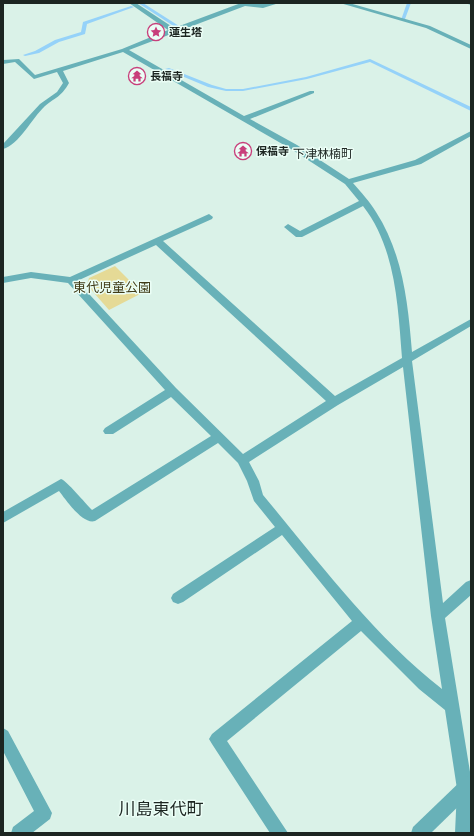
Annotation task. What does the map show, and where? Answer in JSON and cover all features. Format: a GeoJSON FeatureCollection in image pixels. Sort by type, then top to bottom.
{"type":"FeatureCollection","features":[{"type":"Feature","properties":{"kind":"street"},"geometry":{"type":"LineString","coordinates":[[132,3],[172,30]]}},
{"type":"Feature","properties":{"kind":"street"},"geometry":{"type":"LineString","coordinates":[[3,62],[16,60],[34,77],[124,50],[172,30],[244,4],[263,6],[276,3]]}},
{"type":"Feature","properties":{"kind":"street"},"geometry":{"type":"LineString","coordinates":[[343,3],[428,27],[471,47]]}},
{"type":"Feature","properties":{"kind":"street"},"geometry":{"type":"LineString","coordinates":[[124,50],[244,118],[348,182],[364,202],[382,229],[391,250],[403,304],[407,359],[416,422],[438,616],[451,705],[468,786],[463,833]]}},
{"type":"Feature","properties":{"kind":"street"},"geometry":{"type":"LineString","coordinates":[[3,147],[42,105],[64,88],[66,83],[59,70]]}},
{"type":"Feature","properties":{"kind":"street"},"geometry":{"type":"LineString","coordinates":[[244,118],[312,92]]}},
{"type":"Feature","properties":{"kind":"street"},"geometry":{"type":"LineString","coordinates":[[348,182],[418,162],[471,133]]}},
{"type":"Feature","properties":{"kind":"street"},"geometry":{"type":"LineString","coordinates":[[288,227],[299,235],[364,202]]}},
{"type":"Feature","properties":{"kind":"street"},"geometry":{"type":"LineString","coordinates":[[3,280],[31,275],[72,280],[208,217]]}},
{"type":"Feature","properties":{"kind":"street"},"geometry":{"type":"LineString","coordinates":[[157,241],[334,402]]}},
{"type":"Feature","properties":{"kind":"street"},"geometry":{"type":"LineString","coordinates":[[72,280],[172,391],[242,460],[253,481],[258,497],[361,622],[424,684],[451,705]]}},
{"type":"Feature","properties":{"kind":"street"},"geometry":{"type":"LineString","coordinates":[[242,460],[334,402],[471,323]]}},
{"type":"Feature","properties":{"kind":"street"},"geometry":{"type":"LineString","coordinates":[[109,431],[172,391]]}},
{"type":"Feature","properties":{"kind":"street"},"geometry":{"type":"LineString","coordinates":[[3,518],[60,484],[74,501],[91,517],[218,438]]}},
{"type":"Feature","properties":{"kind":"street"},"geometry":{"type":"LineString","coordinates":[[178,598],[283,528]]}},
{"type":"Feature","properties":{"kind":"street"},"geometry":{"type":"LineString","coordinates":[[438,616],[471,586]]}},
{"type":"Feature","properties":{"kind":"street"},"geometry":{"type":"LineString","coordinates":[[280,833],[217,739],[361,622]]}},
{"type":"Feature","properties":{"kind":"street"},"geometry":{"type":"LineString","coordinates":[[3,736],[44,813],[19,833]]}},
{"type":"Feature","properties":{"kind":"street"},"geometry":{"type":"LineString","coordinates":[[419,833],[468,786]]}},
{"type":"Feature","properties":{"kind":"green space","name":"東代児童公園"},"geometry":{"type":"Polygon","coordinates":[[[115,266],[142,293],[109,310],[87,285],[89,278],[115,266]]]}},
{"type":"Feature","properties":{"kind":"waterway"},"geometry":{"type":"LineString","coordinates":[[140,3],[177,26]]}},
{"type":"Feature","properties":{"kind":"waterway"},"geometry":{"type":"LineString","coordinates":[[403,19],[409,3]]}},
{"type":"Feature","properties":{"kind":"waterway"},"geometry":{"type":"LineString","coordinates":[[25,55],[37,52],[57,41],[83,33],[85,23],[132,7]]}},
{"type":"Feature","properties":{"kind":"waterway"},"geometry":{"type":"LineString","coordinates":[[167,69],[210,86],[226,90],[243,90],[307,78],[370,60],[471,109]]}},
{"type":"Feature","properties":{"kind":"place","name":"蓮生塔"},"geometry":{"type":"Point","coordinates":[156,32]}},
{"type":"Feature","properties":{"kind":"place","name":"長福寺"},"geometry":{"type":"Point","coordinates":[137,76]}},
{"type":"Feature","properties":{"kind":"place","name":"保福寺"},"geometry":{"type":"Point","coordinates":[243,151]}},
{"type":"Feature","properties":{"kind":"district","name":"下津林楠町"},"geometry":{"type":"Point","coordinates":[323,154]}},
{"type":"Feature","properties":{"kind":"district","name":"川島東代町"},"geometry":{"type":"Point","coordinates":[161,809]}}]}
